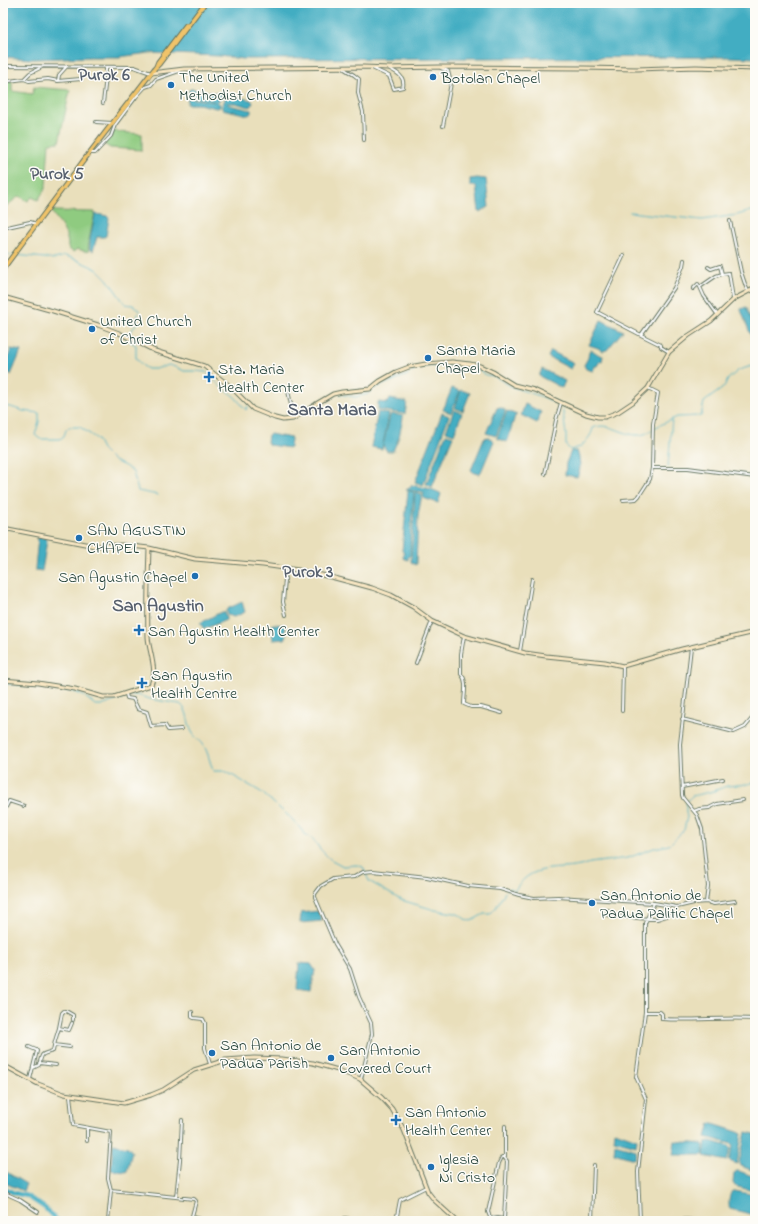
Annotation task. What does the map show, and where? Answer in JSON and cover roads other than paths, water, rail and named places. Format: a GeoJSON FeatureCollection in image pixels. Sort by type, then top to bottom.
{"type":"FeatureCollection","features":[{"type":"Feature","properties":{"kind":"highway"},"geometry":{"type":"LineString","coordinates":[[3,269],[105,132],[155,68],[160,64],[204,3]]}},
{"type":"Feature","properties":{"kind":"street"},"geometry":{"type":"LineString","coordinates":[[3,66],[134,67],[151,73],[184,69],[440,67],[637,69],[696,67],[755,69]]}},
{"type":"Feature","properties":{"kind":"street"},"geometry":{"type":"LineString","coordinates":[[24,79],[43,66]]}},
{"type":"Feature","properties":{"kind":"street"},"geometry":{"type":"LineString","coordinates":[[58,81],[59,75],[68,66]]}},
{"type":"Feature","properties":{"kind":"street"},"geometry":{"type":"LineString","coordinates":[[103,103],[106,67]]}},
{"type":"Feature","properties":{"kind":"street"},"geometry":{"type":"LineString","coordinates":[[440,67],[448,71],[451,83],[443,126]]}},
{"type":"Feature","properties":{"kind":"street"},"geometry":{"type":"LineString","coordinates":[[343,68],[359,79],[358,93],[363,112],[364,140]]}},
{"type":"Feature","properties":{"kind":"street"},"geometry":{"type":"LineString","coordinates":[[371,68],[389,76],[394,89],[403,87],[403,78],[399,73],[389,68]]}},
{"type":"Feature","properties":{"kind":"street"},"geometry":{"type":"LineString","coordinates":[[90,152],[95,153],[110,137],[119,119],[145,87],[156,79],[184,69]]}},
{"type":"Feature","properties":{"kind":"street"},"geometry":{"type":"LineString","coordinates":[[9,80],[24,79],[29,81],[48,79],[58,81],[81,79]]}},
{"type":"Feature","properties":{"kind":"street"},"geometry":{"type":"LineString","coordinates":[[96,122],[113,123]]}},
{"type":"Feature","properties":{"kind":"street"},"geometry":{"type":"LineString","coordinates":[[730,221],[741,272],[748,291]]}},
{"type":"Feature","properties":{"kind":"street"},"geometry":{"type":"LineString","coordinates":[[3,228],[30,222],[37,224]]}},
{"type":"Feature","properties":{"kind":"street"},"geometry":{"type":"LineString","coordinates":[[624,255],[597,312],[661,345],[661,347],[669,352]]}},
{"type":"Feature","properties":{"kind":"street"},"geometry":{"type":"LineString","coordinates":[[641,335],[674,288],[684,260]]}},
{"type":"Feature","properties":{"kind":"street"},"geometry":{"type":"LineString","coordinates":[[708,267],[711,269],[720,266],[722,274]]}},
{"type":"Feature","properties":{"kind":"street"},"geometry":{"type":"LineString","coordinates":[[700,287],[716,276],[729,273],[731,291],[734,299]]}},
{"type":"Feature","properties":{"kind":"street"},"geometry":{"type":"LineString","coordinates":[[693,288],[698,284],[704,296],[718,315]]}},
{"type":"Feature","properties":{"kind":"street"},"geometry":{"type":"LineString","coordinates":[[3,297],[66,315],[119,333],[155,352],[204,366],[231,387],[253,409],[275,418],[287,420],[294,418],[333,394],[370,389],[380,381],[396,372],[410,367],[433,363],[452,362],[480,366],[514,385],[534,390],[598,418],[605,417],[626,407],[648,388],[669,352],[679,342],[711,321],[734,299],[755,288]]}},
{"type":"Feature","properties":{"kind":"street"},"geometry":{"type":"LineString","coordinates":[[623,500],[636,498],[639,496],[650,479],[652,468],[653,424],[658,393],[648,388]]}},
{"type":"Feature","properties":{"kind":"street"},"geometry":{"type":"LineString","coordinates":[[288,391],[294,418]]}},
{"type":"Feature","properties":{"kind":"street"},"geometry":{"type":"LineString","coordinates":[[545,474],[561,402]]}},
{"type":"Feature","properties":{"kind":"street"},"geometry":{"type":"LineString","coordinates":[[652,468],[688,468],[755,477]]}},
{"type":"Feature","properties":{"kind":"street"},"geometry":{"type":"LineString","coordinates":[[3,528],[95,546],[122,545],[149,548],[196,559],[240,562],[286,568],[331,577],[372,588],[391,595],[413,607],[432,621],[464,636],[520,651],[546,656],[604,662],[623,666],[691,647],[755,632]]}},
{"type":"Feature","properties":{"kind":"street"},"geometry":{"type":"LineString","coordinates":[[3,680],[38,683],[75,689],[103,697],[114,697],[126,694],[151,685],[153,664],[148,639],[149,548]]}},
{"type":"Feature","properties":{"kind":"street"},"geometry":{"type":"LineString","coordinates":[[286,568],[283,602],[286,610],[286,616]]}},
{"type":"Feature","properties":{"kind":"street"},"geometry":{"type":"LineString","coordinates":[[520,651],[532,579]]}},
{"type":"Feature","properties":{"kind":"street"},"geometry":{"type":"LineString","coordinates":[[416,663],[432,621]]}},
{"type":"Feature","properties":{"kind":"street"},"geometry":{"type":"LineString","coordinates":[[464,636],[460,668],[461,674],[466,682],[464,704],[471,707],[480,707],[502,713]]}},
{"type":"Feature","properties":{"kind":"street"},"geometry":{"type":"LineString","coordinates":[[691,647],[680,744],[682,787],[683,798],[694,810],[701,825],[708,886],[706,902]]}},
{"type":"Feature","properties":{"kind":"street"},"geometry":{"type":"LineString","coordinates":[[622,711],[623,666]]}},
{"type":"Feature","properties":{"kind":"street"},"geometry":{"type":"LineString","coordinates":[[126,694],[127,698],[133,699],[138,709],[147,712],[151,726],[165,725],[168,730],[181,729]]}},
{"type":"Feature","properties":{"kind":"street"},"geometry":{"type":"LineString","coordinates":[[682,719],[734,732],[745,727],[755,715]]}},
{"type":"Feature","properties":{"kind":"street"},"geometry":{"type":"LineString","coordinates":[[682,787],[723,779]]}},
{"type":"Feature","properties":{"kind":"street"},"geometry":{"type":"LineString","coordinates":[[694,810],[699,808],[709,808],[717,804],[743,800]]}},
{"type":"Feature","properties":{"kind":"street"},"geometry":{"type":"LineString","coordinates":[[3,806],[6,808],[9,801],[24,806]]}},
{"type":"Feature","properties":{"kind":"street"},"geometry":{"type":"LineString","coordinates":[[360,1079],[372,1034],[372,1023],[359,997],[350,969],[335,944],[315,897],[315,894],[321,886],[333,879],[354,877],[368,871],[428,877],[468,886],[500,889],[534,898],[558,897],[661,903],[668,906],[677,907],[694,903],[706,902],[714,904],[734,901]]}},
{"type":"Feature","properties":{"kind":"street"},"geometry":{"type":"LineString","coordinates":[[640,1221],[638,1172],[646,1099],[636,1077],[645,1012],[646,919],[654,903]]}},
{"type":"Feature","properties":{"kind":"street"},"geometry":{"type":"LineString","coordinates":[[608,910],[607,915],[646,919],[657,919],[675,913]]}},
{"type":"Feature","properties":{"kind":"street"},"geometry":{"type":"LineString","coordinates":[[33,1068],[37,1066],[44,1053],[53,1051],[62,1013],[64,1011],[73,1015],[69,1030],[59,1028]]}},
{"type":"Feature","properties":{"kind":"street"},"geometry":{"type":"LineString","coordinates":[[192,1012],[192,1017],[203,1019],[205,1023],[205,1048],[210,1064]]}},
{"type":"Feature","properties":{"kind":"street"},"geometry":{"type":"LineString","coordinates":[[645,1012],[660,1012],[662,1014],[662,1019],[755,1019]]}},
{"type":"Feature","properties":{"kind":"street"},"geometry":{"type":"LineString","coordinates":[[54,1045],[70,1047]]}},
{"type":"Feature","properties":{"kind":"street"},"geometry":{"type":"LineString","coordinates":[[29,1047],[37,1051],[30,1079]]}},
{"type":"Feature","properties":{"kind":"street"},"geometry":{"type":"LineString","coordinates":[[3,1065],[43,1086],[64,1094],[124,1103],[141,1099],[163,1090],[194,1070],[210,1064],[233,1059],[282,1059],[327,1066],[360,1079],[392,1109],[398,1118],[410,1145],[426,1188],[435,1201],[457,1221]]}},
{"type":"Feature","properties":{"kind":"street"},"geometry":{"type":"LineString","coordinates":[[39,1063],[56,1065]]}},
{"type":"Feature","properties":{"kind":"street"},"geometry":{"type":"LineString","coordinates":[[70,1095],[74,1125],[111,1132],[108,1178],[111,1190],[108,1221]]}},
{"type":"Feature","properties":{"kind":"street"},"geometry":{"type":"LineString","coordinates":[[176,1197],[182,1120]]}},
{"type":"Feature","properties":{"kind":"street"},"geometry":{"type":"LineString","coordinates":[[505,1126],[505,1157],[507,1161],[504,1220],[488,1216],[488,1212],[499,1163],[502,1157],[505,1157]]}},
{"type":"Feature","properties":{"kind":"street"},"geometry":{"type":"LineString","coordinates":[[87,1128],[87,1141]]}},
{"type":"Feature","properties":{"kind":"street"},"geometry":{"type":"LineString","coordinates":[[592,1221],[594,1164]]}},
{"type":"Feature","properties":{"kind":"street"},"geometry":{"type":"LineString","coordinates":[[396,1221],[400,1200],[426,1188]]}},
{"type":"Feature","properties":{"kind":"street"},"geometry":{"type":"LineString","coordinates":[[111,1190],[194,1199],[196,1202],[192,1214],[193,1217],[208,1221]]}},
{"type":"Feature","properties":{"kind":"street"},"geometry":{"type":"LineString","coordinates":[[3,1192],[20,1200],[38,1212]]}},
{"type":"Feature","properties":{"kind":"street"},"geometry":{"type":"LineString","coordinates":[[340,1221],[345,1218],[360,1221]]}},
{"type":"Feature","properties":{"kind":"street"},"geometry":{"type":"LineString","coordinates":[[661,1221],[699,1221]]}},
{"type":"Feature","properties":{"kind":"water"},"geometry":{"type":"Polygon","coordinates":[[[3,3],[755,3],[755,58],[243,59],[219,56],[149,53],[119,57],[32,59],[3,57],[3,3]]]}},
{"type":"Feature","properties":{"kind":"water"},"geometry":{"type":"Polygon","coordinates":[[[191,89],[221,94],[220,100],[217,101],[220,104],[220,107],[216,108],[199,104],[187,104],[188,98],[214,102],[188,96],[189,90],[191,89]]]}},
{"type":"Feature","properties":{"kind":"water"},"geometry":{"type":"Polygon","coordinates":[[[227,95],[251,100],[253,102],[250,107],[235,103],[227,103],[229,105],[251,110],[251,113],[249,115],[222,109],[227,95]]]}},
{"type":"Feature","properties":{"kind":"water"},"geometry":{"type":"Polygon","coordinates":[[[470,179],[486,179],[489,207],[479,212],[476,186],[470,186],[470,179]]]}},
{"type":"Feature","properties":{"kind":"water"},"geometry":{"type":"Polygon","coordinates":[[[96,214],[107,216],[109,218],[106,236],[97,237],[93,251],[90,250],[90,239],[96,214]]]}},
{"type":"Feature","properties":{"kind":"water"},"geometry":{"type":"Polygon","coordinates":[[[746,307],[755,330],[755,346],[741,310],[746,307]]]}},
{"type":"Feature","properties":{"kind":"water"},"geometry":{"type":"Polygon","coordinates":[[[601,320],[623,331],[607,350],[602,351],[589,345],[601,320]]]}},
{"type":"Feature","properties":{"kind":"water"},"geometry":{"type":"Polygon","coordinates":[[[11,349],[21,351],[11,375],[5,368],[11,349]]]}},
{"type":"Feature","properties":{"kind":"water"},"geometry":{"type":"Polygon","coordinates":[[[591,350],[603,356],[602,361],[595,366],[593,371],[586,369],[584,365],[588,358],[589,351],[591,350]]]}},
{"type":"Feature","properties":{"kind":"water"},"geometry":{"type":"Polygon","coordinates":[[[551,351],[574,363],[571,369],[548,357],[551,351]]]}},
{"type":"Feature","properties":{"kind":"water"},"geometry":{"type":"Polygon","coordinates":[[[542,369],[565,381],[562,388],[539,376],[542,369]]]}},
{"type":"Feature","properties":{"kind":"water"},"geometry":{"type":"Polygon","coordinates":[[[452,388],[460,391],[451,413],[443,410],[452,388]]]}},
{"type":"Feature","properties":{"kind":"water"},"geometry":{"type":"Polygon","coordinates":[[[461,390],[470,393],[463,411],[455,408],[461,390]]]}},
{"type":"Feature","properties":{"kind":"water"},"geometry":{"type":"Polygon","coordinates":[[[390,399],[407,402],[405,414],[378,410],[378,402],[387,403],[390,399]]]}},
{"type":"Feature","properties":{"kind":"water"},"geometry":{"type":"Polygon","coordinates":[[[525,404],[541,412],[537,423],[521,415],[525,404]]]}},
{"type":"Feature","properties":{"kind":"water"},"geometry":{"type":"Polygon","coordinates":[[[500,407],[505,410],[505,412],[496,436],[486,433],[497,408],[500,407]]]}},
{"type":"Feature","properties":{"kind":"water"},"geometry":{"type":"Polygon","coordinates":[[[454,410],[462,413],[454,434],[446,431],[454,410]]]}},
{"type":"Feature","properties":{"kind":"water"},"geometry":{"type":"Polygon","coordinates":[[[507,411],[517,415],[515,416],[507,442],[497,438],[507,411]]]}},
{"type":"Feature","properties":{"kind":"water"},"geometry":{"type":"Polygon","coordinates":[[[378,412],[389,414],[382,449],[371,447],[378,412]]]}},
{"type":"Feature","properties":{"kind":"water"},"geometry":{"type":"Polygon","coordinates":[[[442,413],[449,416],[423,485],[415,482],[442,413]]]}},
{"type":"Feature","properties":{"kind":"water"},"geometry":{"type":"Polygon","coordinates":[[[392,414],[403,416],[403,418],[399,437],[393,451],[387,451],[383,446],[390,416],[392,414]]]}},
{"type":"Feature","properties":{"kind":"water"},"geometry":{"type":"Polygon","coordinates":[[[270,434],[291,438],[290,448],[269,445],[267,442],[268,435],[270,434]]]}},
{"type":"Feature","properties":{"kind":"water"},"geometry":{"type":"Polygon","coordinates":[[[446,434],[453,436],[432,487],[426,484],[446,434]]]}},
{"type":"Feature","properties":{"kind":"water"},"geometry":{"type":"Polygon","coordinates":[[[486,437],[494,441],[481,472],[479,474],[474,473],[471,470],[486,437]]]}},
{"type":"Feature","properties":{"kind":"water"},"geometry":{"type":"Polygon","coordinates":[[[571,451],[577,451],[579,457],[580,467],[577,477],[565,475],[566,463],[571,451]]]}},
{"type":"Feature","properties":{"kind":"water"},"geometry":{"type":"Polygon","coordinates":[[[412,485],[431,489],[440,493],[438,503],[423,498],[424,492],[406,490],[412,485]]]}},
{"type":"Feature","properties":{"kind":"water"},"geometry":{"type":"Polygon","coordinates":[[[408,491],[414,492],[410,556],[408,557],[408,560],[403,558],[404,553],[402,551],[408,491]]]}},
{"type":"Feature","properties":{"kind":"water"},"geometry":{"type":"Polygon","coordinates":[[[415,492],[422,494],[418,516],[416,565],[411,562],[415,492]]]}},
{"type":"Feature","properties":{"kind":"water"},"geometry":{"type":"Polygon","coordinates":[[[38,538],[46,538],[47,540],[42,571],[35,570],[38,538]]]}},
{"type":"Feature","properties":{"kind":"water"},"geometry":{"type":"Polygon","coordinates":[[[242,602],[245,612],[234,617],[227,615],[227,609],[242,602]]]}},
{"type":"Feature","properties":{"kind":"water"},"geometry":{"type":"Polygon","coordinates":[[[221,612],[224,612],[226,620],[204,629],[200,623],[221,612]]]}},
{"type":"Feature","properties":{"kind":"water"},"geometry":{"type":"Polygon","coordinates":[[[273,624],[285,625],[285,639],[273,640],[273,624]]]}},
{"type":"Feature","properties":{"kind":"water"},"geometry":{"type":"Polygon","coordinates":[[[318,911],[322,921],[300,923],[301,913],[318,911]]]}},
{"type":"Feature","properties":{"kind":"water"},"geometry":{"type":"Polygon","coordinates":[[[299,963],[311,964],[315,970],[311,992],[297,990],[299,963]]]}},
{"type":"Feature","properties":{"kind":"water"},"geometry":{"type":"Polygon","coordinates":[[[710,1123],[742,1134],[737,1164],[729,1161],[733,1146],[732,1144],[706,1137],[710,1123]]]}},
{"type":"Feature","properties":{"kind":"water"},"geometry":{"type":"Polygon","coordinates":[[[615,1131],[637,1139],[636,1146],[614,1140],[615,1131]]]}},
{"type":"Feature","properties":{"kind":"water"},"geometry":{"type":"Polygon","coordinates":[[[746,1132],[755,1134],[755,1171],[740,1166],[739,1163],[746,1132]]]}},
{"type":"Feature","properties":{"kind":"water"},"geometry":{"type":"Polygon","coordinates":[[[675,1141],[704,1145],[703,1155],[673,1155],[675,1141]]]}},
{"type":"Feature","properties":{"kind":"water"},"geometry":{"type":"Polygon","coordinates":[[[710,1141],[729,1146],[731,1148],[727,1161],[704,1156],[706,1142],[710,1141]]]}},
{"type":"Feature","properties":{"kind":"water"},"geometry":{"type":"Polygon","coordinates":[[[113,1144],[128,1147],[132,1152],[127,1171],[125,1172],[111,1170],[113,1144]]]}},
{"type":"Feature","properties":{"kind":"water"},"geometry":{"type":"Polygon","coordinates":[[[615,1144],[636,1150],[635,1158],[634,1159],[614,1153],[615,1144]]]}},
{"type":"Feature","properties":{"kind":"water"},"geometry":{"type":"Polygon","coordinates":[[[3,1170],[26,1184],[23,1191],[3,1182],[3,1170]]]}},
{"type":"Feature","properties":{"kind":"water"},"geometry":{"type":"Polygon","coordinates":[[[737,1171],[752,1176],[752,1189],[749,1190],[735,1186],[733,1183],[734,1173],[737,1171]]]}},
{"type":"Feature","properties":{"kind":"water"},"geometry":{"type":"Polygon","coordinates":[[[732,1191],[755,1195],[755,1215],[730,1209],[729,1200],[732,1191]]]}},
{"type":"Feature","properties":{"kind":"waterway"},"geometry":{"type":"LineString","coordinates":[[630,212],[702,220],[737,215],[755,210]]}},
{"type":"Feature","properties":{"kind":"waterway"},"geometry":{"type":"LineString","coordinates":[[3,254],[12,255]]}},
{"type":"Feature","properties":{"kind":"waterway"},"geometry":{"type":"LineString","coordinates":[[15,255],[55,259],[65,256],[98,270],[107,279],[125,304],[133,305],[139,310],[136,324],[126,339],[136,345],[136,358],[143,366],[148,369],[155,369],[169,365],[184,371],[206,372],[219,385],[235,397],[246,410],[248,406]]}},
{"type":"Feature","properties":{"kind":"waterway"},"geometry":{"type":"LineString","coordinates":[[654,428],[677,417],[701,416],[704,402],[723,388],[729,378],[739,370],[755,365]]}},
{"type":"Feature","properties":{"kind":"waterway"},"geometry":{"type":"LineString","coordinates":[[340,394],[355,397],[368,394],[373,389],[407,375],[414,370],[427,366],[466,366],[478,369],[486,375],[494,376],[512,387],[543,397],[562,406],[566,445],[570,450],[580,447],[588,439],[593,428],[600,426],[637,435],[644,434],[652,430]]}},
{"type":"Feature","properties":{"kind":"waterway"},"geometry":{"type":"LineString","coordinates":[[329,398],[335,395]]}},
{"type":"Feature","properties":{"kind":"waterway"},"geometry":{"type":"LineString","coordinates":[[3,406],[39,413],[39,422],[35,435],[40,439],[60,439],[64,436],[69,427],[80,427],[97,439],[102,449],[114,461],[133,472],[138,491],[158,495]]}},
{"type":"Feature","properties":{"kind":"waterway"},"geometry":{"type":"LineString","coordinates":[[668,467],[672,419]]}},
{"type":"Feature","properties":{"kind":"waterway"},"geometry":{"type":"LineString","coordinates":[[3,684],[75,692],[84,696],[95,705],[104,705],[130,695],[137,695],[150,699],[180,704],[185,710],[193,734],[205,747],[213,771],[225,771],[261,792],[292,819],[306,835],[313,839],[330,859],[343,866],[357,865],[363,867],[369,881],[401,900],[435,910],[455,913],[471,921],[484,914],[490,914],[495,909],[505,892]]}},
{"type":"Feature","properties":{"kind":"waterway"},"geometry":{"type":"LineString","coordinates":[[688,800],[692,796],[714,791],[727,786],[755,782]]}},
{"type":"Feature","properties":{"kind":"waterway"},"geometry":{"type":"LineString","coordinates":[[507,890],[509,888],[515,890],[523,880],[531,874],[540,871],[570,868],[590,863],[628,858],[654,848],[669,845],[684,830],[687,817],[686,803]]}},
{"type":"Feature","properties":{"kind":"waterway"},"geometry":{"type":"LineString","coordinates":[[3,1187],[14,1193],[27,1196],[45,1208],[55,1219],[59,1221]]}},
{"type":"Feature","properties":{"kind":"place","name":"Botolan Chapel"},"geometry":{"type":"Point","coordinates":[433,77]}},
{"type":"Feature","properties":{"kind":"place","name":"The United Methodist Church"},"geometry":{"type":"Point","coordinates":[171,85]}},
{"type":"Feature","properties":{"kind":"place","name":"United Church of Christ"},"geometry":{"type":"Point","coordinates":[92,329]}},
{"type":"Feature","properties":{"kind":"place","name":"Santa Maria Chapel"},"geometry":{"type":"Point","coordinates":[428,358]}},
{"type":"Feature","properties":{"kind":"place","name":"Sta. Maria Health Center"},"geometry":{"type":"Point","coordinates":[209,377]}},
{"type":"Feature","properties":{"kind":"place","name":"SAN AGUSTIN CHAPEL"},"geometry":{"type":"Point","coordinates":[79,538]}},
{"type":"Feature","properties":{"kind":"place","name":"San Agustin Chapel"},"geometry":{"type":"Point","coordinates":[195,576]}},
{"type":"Feature","properties":{"kind":"place","name":"San Agustin Health Center"},"geometry":{"type":"Point","coordinates":[139,630]}},
{"type":"Feature","properties":{"kind":"place","name":"San Agustin Health Centre"},"geometry":{"type":"Point","coordinates":[142,683]}},
{"type":"Feature","properties":{"kind":"place","name":"San Antonio de Padua Palitic Chapel"},"geometry":{"type":"Point","coordinates":[592,903]}},
{"type":"Feature","properties":{"kind":"place","name":"San Antonio de Padua Parish"},"geometry":{"type":"Point","coordinates":[212,1053]}},
{"type":"Feature","properties":{"kind":"place","name":"San Antonio Covered Court"},"geometry":{"type":"Point","coordinates":[331,1058]}},
{"type":"Feature","properties":{"kind":"place","name":"San Antonio Health Center"},"geometry":{"type":"Point","coordinates":[396,1120]}},
{"type":"Feature","properties":{"kind":"place","name":"Iglesia Ni Cristo"},"geometry":{"type":"Point","coordinates":[431,1167]}},
{"type":"Feature","properties":{"kind":"district","name":"Purok 6"},"geometry":{"type":"Point","coordinates":[104,74]}},
{"type":"Feature","properties":{"kind":"district","name":"Purok 5"},"geometry":{"type":"Point","coordinates":[57,173]}},
{"type":"Feature","properties":{"kind":"district","name":"Santa Maria"},"geometry":{"type":"Point","coordinates":[332,409]}},
{"type":"Feature","properties":{"kind":"district","name":"Purok 3"},"geometry":{"type":"Point","coordinates":[308,571]}},
{"type":"Feature","properties":{"kind":"district","name":"San Agustin"},"geometry":{"type":"Point","coordinates":[158,605]}}]}
